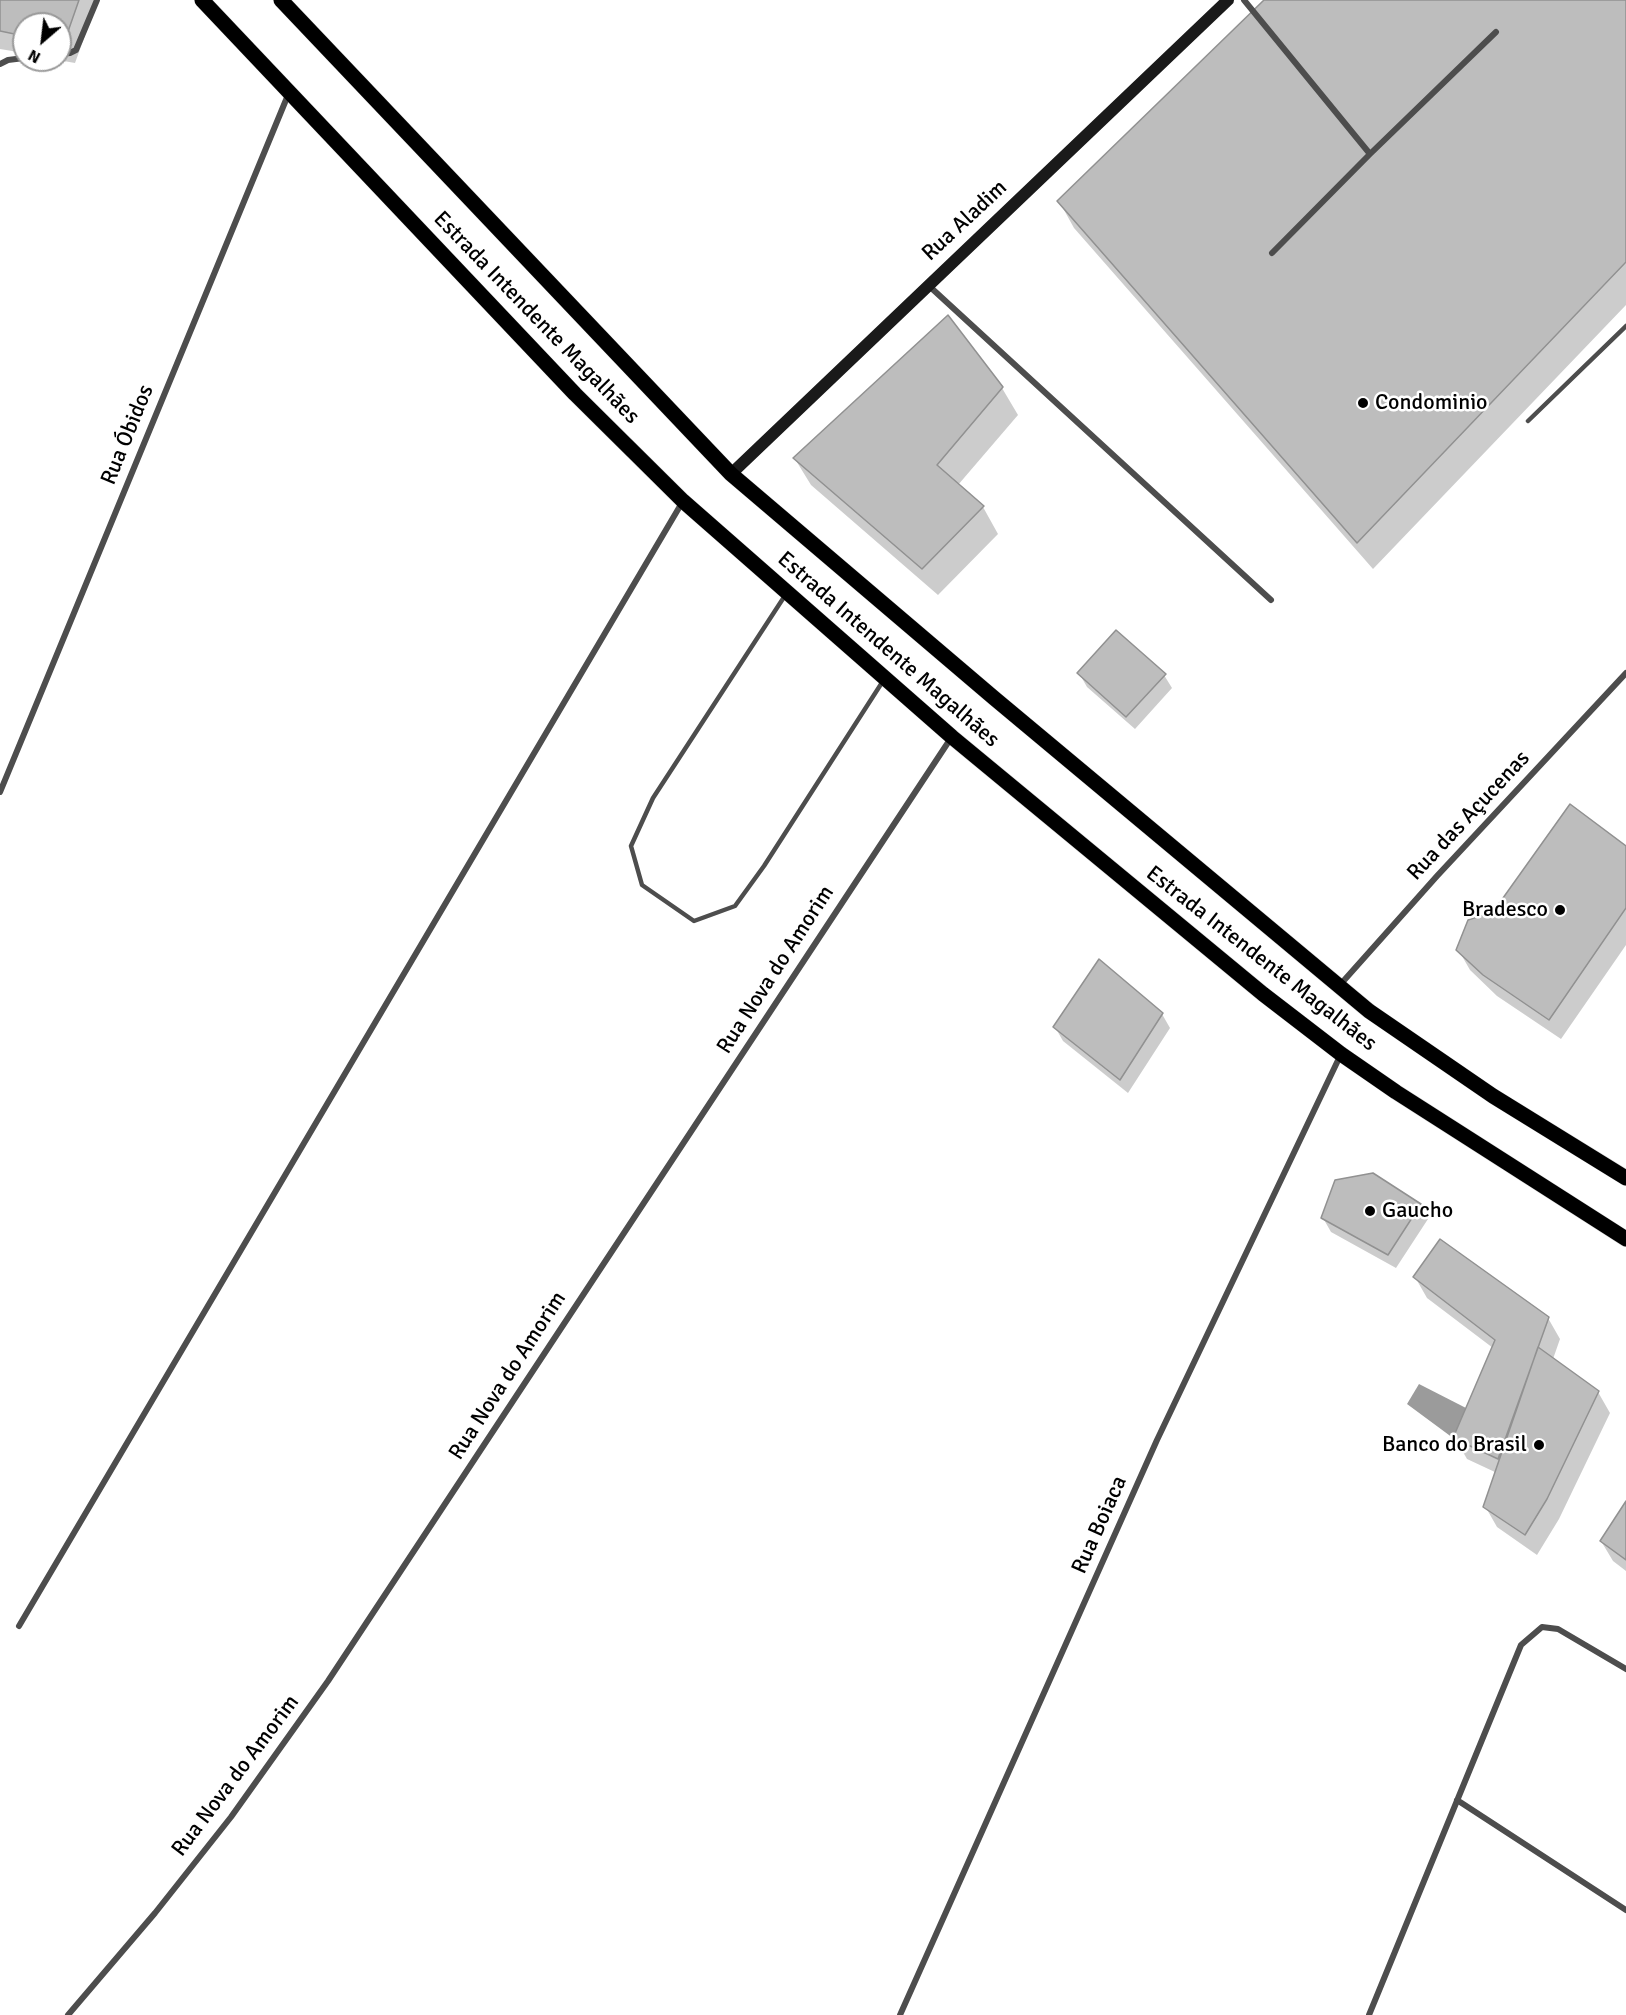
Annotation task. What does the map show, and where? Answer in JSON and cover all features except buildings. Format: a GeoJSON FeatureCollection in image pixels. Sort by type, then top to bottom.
{"type":"FeatureCollection","features":[{"type":"Feature","properties":{"kind":"main road","name":"Estrada Intendente Magalhães"},"geometry":{"type":"LineString","coordinates":[[202,0],[567,386],[683,501],[952,737],[1263,994],[1341,1054],[1396,1092],[1626,1239]]}},
{"type":"Feature","properties":{"kind":"main road","name":"Estrada Intendente Magalhães"},"geometry":{"type":"LineString","coordinates":[[281,0],[731,474],[994,698],[1369,1011],[1455,1071],[1626,1178]]}},
{"type":"Feature","properties":{"kind":"street"},"geometry":{"type":"LineString","coordinates":[[72,53],[76,50],[97,0]]}},
{"type":"Feature","properties":{"kind":"street","name":"Rua Aladim"},"geometry":{"type":"LineString","coordinates":[[731,474],[1228,0]]}},
{"type":"Feature","properties":{"kind":"street"},"geometry":{"type":"LineString","coordinates":[[1244,0],[1370,154]]}},
{"type":"Feature","properties":{"kind":"street"},"geometry":{"type":"LineString","coordinates":[[1272,253],[1496,32]]}},
{"type":"Feature","properties":{"kind":"street","name":"Rua Óbidos"},"geometry":{"type":"LineString","coordinates":[[0,792],[290,92]]}},
{"type":"Feature","properties":{"kind":"street"},"geometry":{"type":"LineString","coordinates":[[928,284],[1271,600]]}},
{"type":"Feature","properties":{"kind":"street"},"geometry":{"type":"LineString","coordinates":[[19,1626],[683,501]]}},
{"type":"Feature","properties":{"kind":"street","name":"Rua das Açucenas"},"geometry":{"type":"LineString","coordinates":[[1339,986],[1626,673]]}},
{"type":"Feature","properties":{"kind":"street","name":"Rua Nova do Amorim"},"geometry":{"type":"LineString","coordinates":[[68,2015],[155,1913],[231,1817],[328,1681],[952,737]]}},
{"type":"Feature","properties":{"kind":"street","name":"Rua Boiaca"},"geometry":{"type":"LineString","coordinates":[[900,2015],[1157,1440],[1341,1054]]}},
{"type":"Feature","properties":{"kind":"street"},"geometry":{"type":"LineString","coordinates":[[1369,2015],[1521,1645],[1542,1627],[1558,1629],[1626,1670]]}},
{"type":"Feature","properties":{"kind":"street"},"geometry":{"type":"LineString","coordinates":[[1457,1800],[1626,1910]]}},
{"type":"Feature","properties":{"kind":"lane"},"geometry":{"type":"LineString","coordinates":[[1528,421],[1626,326]]}},
{"type":"Feature","properties":{"kind":"lane"},"geometry":{"type":"LineString","coordinates":[[787,592],[653,798],[632,846],[642,885],[694,921],[735,906],[764,866],[885,678]]}},
{"type":"Feature","properties":{"kind":"shaded area"},"geometry":{"type":"Polygon","coordinates":[[[1419,1384],[1466,1408],[1453,1438],[1407,1404],[1419,1384]]]}},
{"type":"Feature","properties":{"kind":"place","name":"Condominio"},"geometry":{"type":"Point","coordinates":[1363,403]}},
{"type":"Feature","properties":{"kind":"place","name":"Bradesco"},"geometry":{"type":"Point","coordinates":[1560,910]}},
{"type":"Feature","properties":{"kind":"place","name":"Gaucho"},"geometry":{"type":"Point","coordinates":[1370,1211]}},
{"type":"Feature","properties":{"kind":"place","name":"Banco do Brasil"},"geometry":{"type":"Point","coordinates":[1539,1445]}}]}
